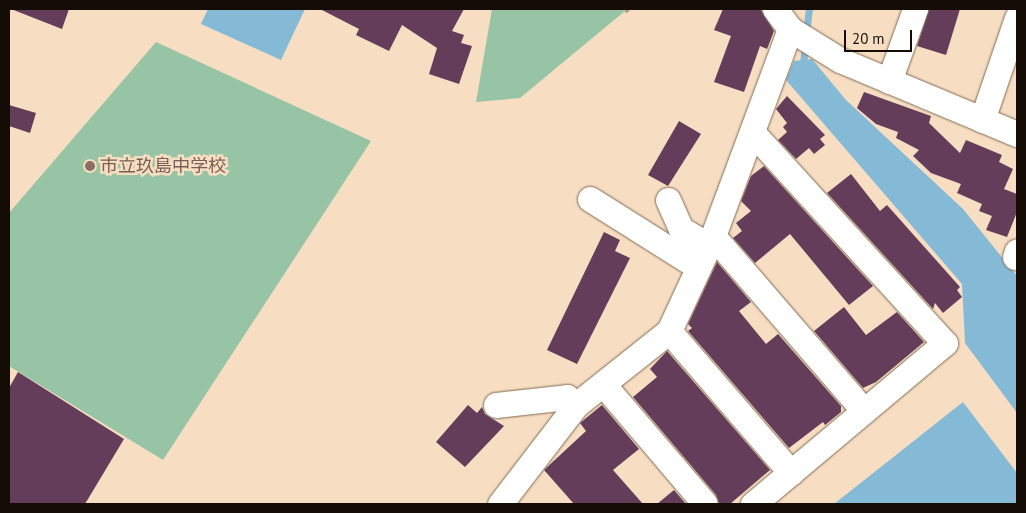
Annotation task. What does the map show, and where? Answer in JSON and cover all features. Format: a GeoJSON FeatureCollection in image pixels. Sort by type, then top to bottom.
{"type":"FeatureCollection","features":[{"type":"Feature","properties":{"kind":"street"},"geometry":{"type":"LineString","coordinates":[[776,9],[791,29],[820,48],[889,81],[1017,134]]}},
{"type":"Feature","properties":{"kind":"street"},"geometry":{"type":"LineString","coordinates":[[889,81],[915,9]]}},
{"type":"Feature","properties":{"kind":"street"},"geometry":{"type":"LineString","coordinates":[[982,120],[1017,18]]}},
{"type":"Feature","properties":{"kind":"street"},"geometry":{"type":"LineString","coordinates":[[500,504],[576,406],[669,331],[710,240],[791,29]]}},
{"type":"Feature","properties":{"kind":"street"},"geometry":{"type":"LineString","coordinates":[[752,132],[945,343],[753,504]]}},
{"type":"Feature","properties":{"kind":"street"},"geometry":{"type":"LineString","coordinates":[[590,199],[698,267]]}},
{"type":"Feature","properties":{"kind":"street"},"geometry":{"type":"LineString","coordinates":[[668,200],[680,229],[710,240],[864,411]]}},
{"type":"Feature","properties":{"kind":"street"},"geometry":{"type":"LineString","coordinates":[[669,331],[791,473]]}},
{"type":"Feature","properties":{"kind":"street"},"geometry":{"type":"LineString","coordinates":[[603,384],[705,504]]}},
{"type":"Feature","properties":{"kind":"street"},"geometry":{"type":"LineString","coordinates":[[496,405],[567,397],[576,406]]}},
{"type":"Feature","properties":{"kind":"path"},"geometry":{"type":"LineString","coordinates":[[625,11],[632,9]]}},
{"type":"Feature","properties":{"kind":"green space"},"geometry":{"type":"Polygon","coordinates":[[[492,9],[624,9],[625,11],[520,98],[476,102],[492,9]]]}},
{"type":"Feature","properties":{"kind":"green space"},"geometry":{"type":"Polygon","coordinates":[[[156,42],[371,141],[163,460],[9,366],[9,213],[156,42]]]}},
{"type":"Feature","properties":{"kind":"water"},"geometry":{"type":"Polygon","coordinates":[[[208,9],[305,9],[281,60],[201,24],[208,9]]]}},
{"type":"Feature","properties":{"kind":"water"},"geometry":{"type":"Polygon","coordinates":[[[812,59],[846,100],[963,209],[1017,276],[1017,413],[965,343],[962,284],[786,80],[794,61],[812,59]]]}},
{"type":"Feature","properties":{"kind":"water"},"geometry":{"type":"Polygon","coordinates":[[[963,402],[1017,473],[1017,504],[834,504],[963,402]]]}},
{"type":"Feature","properties":{"kind":"building"},"geometry":{"type":"Polygon","coordinates":[[[11,9],[69,9],[62,29],[11,9]]]}},
{"type":"Feature","properties":{"kind":"building"},"geometry":{"type":"Polygon","coordinates":[[[320,9],[464,9],[452,31],[464,35],[461,43],[472,46],[459,84],[429,74],[437,48],[402,25],[389,51],[356,35],[359,29],[320,9]]]}},
{"type":"Feature","properties":{"kind":"building"},"geometry":{"type":"Polygon","coordinates":[[[723,9],[761,10],[774,31],[767,49],[760,46],[744,92],[714,82],[731,36],[714,30],[723,9]]]}},
{"type":"Feature","properties":{"kind":"building"},"geometry":{"type":"Polygon","coordinates":[[[929,9],[960,9],[946,55],[917,46],[929,9]]]}},
{"type":"Feature","properties":{"kind":"building"},"geometry":{"type":"Polygon","coordinates":[[[864,92],[931,116],[929,123],[960,153],[966,140],[1002,155],[999,162],[1013,169],[1004,189],[1017,194],[1017,212],[1007,237],[986,230],[992,216],[979,211],[982,204],[957,193],[961,184],[931,173],[913,156],[919,150],[896,138],[898,132],[876,124],[857,108],[864,92]]]}},
{"type":"Feature","properties":{"kind":"building"},"geometry":{"type":"Polygon","coordinates":[[[787,96],[825,135],[820,139],[825,145],[814,154],[809,148],[796,159],[778,140],[787,132],[783,127],[787,123],[776,109],[787,96]]]}},
{"type":"Feature","properties":{"kind":"building"},"geometry":{"type":"Polygon","coordinates":[[[9,105],[36,113],[30,133],[9,126],[9,105]]]}},
{"type":"Feature","properties":{"kind":"building"},"geometry":{"type":"Polygon","coordinates":[[[679,121],[701,134],[668,186],[648,175],[679,121]]]}},
{"type":"Feature","properties":{"kind":"building"},"geometry":{"type":"Polygon","coordinates":[[[764,166],[873,286],[849,305],[790,234],[755,263],[733,238],[742,231],[736,223],[751,211],[741,201],[751,176],[764,166]]]}},
{"type":"Feature","properties":{"kind":"building"},"geometry":{"type":"Polygon","coordinates":[[[851,174],[880,211],[887,205],[960,287],[957,290],[962,297],[943,313],[935,303],[933,309],[827,193],[851,174]]]}},
{"type":"Feature","properties":{"kind":"building"},"geometry":{"type":"Polygon","coordinates":[[[604,232],[620,240],[615,251],[630,258],[577,364],[547,350],[604,232]]]}},
{"type":"Feature","properties":{"kind":"building"},"geometry":{"type":"Polygon","coordinates":[[[717,262],[751,302],[739,311],[766,344],[778,334],[841,406],[841,412],[825,425],[823,422],[789,448],[688,331],[692,328],[688,324],[717,262]]]}},
{"type":"Feature","properties":{"kind":"building"},"geometry":{"type":"Polygon","coordinates":[[[844,307],[866,335],[897,312],[924,342],[876,382],[863,388],[814,331],[844,307]]]}},
{"type":"Feature","properties":{"kind":"building"},"geometry":{"type":"Polygon","coordinates":[[[667,351],[770,470],[730,504],[719,504],[716,495],[633,397],[657,377],[650,369],[667,351]]]}},
{"type":"Feature","properties":{"kind":"building"},"geometry":{"type":"Polygon","coordinates":[[[18,372],[124,439],[85,504],[9,504],[9,388],[18,372]]]}},
{"type":"Feature","properties":{"kind":"building"},"geometry":{"type":"Polygon","coordinates":[[[468,405],[477,413],[482,407],[485,414],[504,426],[465,467],[436,442],[468,405]]]}},
{"type":"Feature","properties":{"kind":"building"},"geometry":{"type":"Polygon","coordinates":[[[602,405],[639,449],[613,470],[643,504],[574,504],[544,470],[586,431],[580,423],[602,405]]]}},
{"type":"Feature","properties":{"kind":"building"},"geometry":{"type":"Polygon","coordinates":[[[674,490],[686,504],[657,504],[674,490]]]}},
{"type":"Feature","properties":{"kind":"waterway"},"geometry":{"type":"LineString","coordinates":[[806,33],[809,9]]}},
{"type":"Feature","properties":{"kind":"waterway"},"geometry":{"type":"LineString","coordinates":[[803,65],[805,44]]}},
{"type":"Feature","properties":{"kind":"place","name":"市立玖島中学校"},"geometry":{"type":"Point","coordinates":[90,166]}}]}
